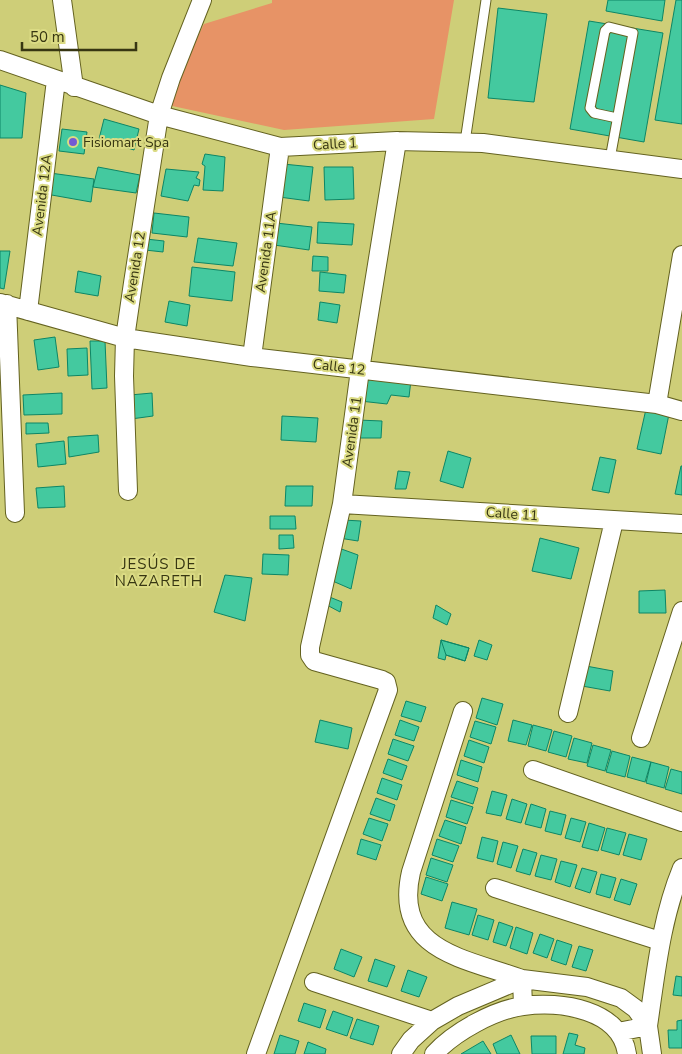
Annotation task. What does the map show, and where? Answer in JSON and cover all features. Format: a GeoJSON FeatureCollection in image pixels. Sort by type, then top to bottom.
{"type":"FeatureCollection","features":[{"type":"Feature","properties":{"kind":"street"},"geometry":{"type":"LineString","coordinates":[[62,0],[74,87]]}},
{"type":"Feature","properties":{"kind":"street","name":"Avenida 12"},"geometry":{"type":"LineString","coordinates":[[128,491],[124,419],[125,338],[159,116],[168,85],[202,0]]}},
{"type":"Feature","properties":{"kind":"street","name":"Calle 1"},"geometry":{"type":"LineString","coordinates":[[0,60],[159,116],[280,147],[397,141],[465,142],[682,169]]}},
{"type":"Feature","properties":{"kind":"street","name":"Avenida 12A"},"geometry":{"type":"LineString","coordinates":[[28,310],[56,80]]}},
{"type":"Feature","properties":{"kind":"street","name":"Avenida 11"},"geometry":{"type":"LineString","coordinates":[[256,1054],[388,690],[386,682],[382,680],[314,661],[310,655],[310,647],[342,504],[360,370],[397,141]]}},
{"type":"Feature","properties":{"kind":"street","name":"Avenida 11A"},"geometry":{"type":"LineString","coordinates":[[252,357],[280,147]]}},
{"type":"Feature","properties":{"kind":"street"},"geometry":{"type":"LineString","coordinates":[[657,404],[680,284],[682,254]]}},
{"type":"Feature","properties":{"kind":"street"},"geometry":{"type":"LineString","coordinates":[[4,304],[15,514]]}},
{"type":"Feature","properties":{"kind":"street","name":"Calle 12"},"geometry":{"type":"LineString","coordinates":[[4,304],[125,338],[252,357],[657,404],[682,411]]}},
{"type":"Feature","properties":{"kind":"street","name":"Calle 11"},"geometry":{"type":"LineString","coordinates":[[342,504],[682,524]]}},
{"type":"Feature","properties":{"kind":"street"},"geometry":{"type":"LineString","coordinates":[[568,713],[614,521]]}},
{"type":"Feature","properties":{"kind":"street"},"geometry":{"type":"LineString","coordinates":[[641,738],[682,611]]}},
{"type":"Feature","properties":{"kind":"street"},"geometry":{"type":"LineString","coordinates":[[463,711],[411,872],[407,890],[408,906],[418,930],[438,949],[522,979],[563,983],[610,994],[636,1010],[648,1026]]}},
{"type":"Feature","properties":{"kind":"street"},"geometry":{"type":"LineString","coordinates":[[533,770],[682,822]]}},
{"type":"Feature","properties":{"kind":"street"},"geometry":{"type":"LineString","coordinates":[[652,1054],[648,1026],[660,941],[668,904],[682,868]]}},
{"type":"Feature","properties":{"kind":"street"},"geometry":{"type":"LineString","coordinates":[[495,888],[660,941]]}},
{"type":"Feature","properties":{"kind":"street"},"geometry":{"type":"LineString","coordinates":[[522,979],[523,1006]]}},
{"type":"Feature","properties":{"kind":"street"},"geometry":{"type":"LineString","coordinates":[[401,1054],[411,1040],[432,1021],[458,1006],[522,979]]}},
{"type":"Feature","properties":{"kind":"street"},"geometry":{"type":"LineString","coordinates":[[314,982],[432,1021]]}},
{"type":"Feature","properties":{"kind":"street"},"geometry":{"type":"LineString","coordinates":[[434,1054],[444,1043],[471,1024],[523,1006],[557,1005],[577,1009],[603,1018],[618,1032],[628,1054]]}},
{"type":"Feature","properties":{"kind":"street"},"geometry":{"type":"LineString","coordinates":[[618,1032],[648,1026]]}},
{"type":"Feature","properties":{"kind":"lane"},"geometry":{"type":"LineString","coordinates":[[465,142],[486,0]]}},
{"type":"Feature","properties":{"kind":"lane"},"geometry":{"type":"LineString","coordinates":[[610,159],[633,34],[609,27],[605,31],[590,108],[594,113],[617,118]]}},
{"type":"Feature","properties":{"kind":"shaded area"},"geometry":{"type":"Polygon","coordinates":[[[272,0],[454,0],[434,119],[284,130],[163,104],[204,24],[272,3],[272,0]]]}},
{"type":"Feature","properties":{"kind":"building"},"geometry":{"type":"Polygon","coordinates":[[[608,0],[665,0],[662,21],[606,11],[608,0]]]}},
{"type":"Feature","properties":{"kind":"building"},"geometry":{"type":"Polygon","coordinates":[[[676,0],[682,0],[682,124],[655,120],[676,0]]]}},
{"type":"Feature","properties":{"kind":"building"},"geometry":{"type":"Polygon","coordinates":[[[498,8],[547,14],[534,102],[488,98],[498,8]]]}},
{"type":"Feature","properties":{"kind":"building"},"geometry":{"type":"Polygon","coordinates":[[[589,21],[663,33],[644,142],[570,129],[589,21]]]}},
{"type":"Feature","properties":{"kind":"building"},"geometry":{"type":"Polygon","coordinates":[[[0,85],[26,93],[22,138],[0,138],[0,85]]]}},
{"type":"Feature","properties":{"kind":"building"},"geometry":{"type":"Polygon","coordinates":[[[104,119],[139,129],[134,150],[99,139],[104,119]]]}},
{"type":"Feature","properties":{"kind":"building","name":"Fisiomart Spa"},"geometry":{"type":"Polygon","coordinates":[[[62,129],[87,132],[84,154],[59,151],[62,129]]]}},
{"type":"Feature","properties":{"kind":"building"},"geometry":{"type":"Polygon","coordinates":[[[205,154],[225,157],[223,191],[203,190],[205,166],[202,164],[205,154]]]}},
{"type":"Feature","properties":{"kind":"building"},"geometry":{"type":"Polygon","coordinates":[[[283,164],[313,167],[309,201],[279,197],[283,164]]]}},
{"type":"Feature","properties":{"kind":"building"},"geometry":{"type":"Polygon","coordinates":[[[98,167],[140,175],[136,193],[93,187],[98,167]]]}},
{"type":"Feature","properties":{"kind":"building"},"geometry":{"type":"Polygon","coordinates":[[[324,167],[353,167],[354,199],[325,200],[324,167]]]}},
{"type":"Feature","properties":{"kind":"building"},"geometry":{"type":"Polygon","coordinates":[[[166,169],[199,172],[196,178],[200,180],[199,186],[194,185],[188,201],[161,196],[166,169]]]}},
{"type":"Feature","properties":{"kind":"building"},"geometry":{"type":"Polygon","coordinates":[[[50,173],[94,179],[91,202],[46,194],[50,173]]]}},
{"type":"Feature","properties":{"kind":"building"},"geometry":{"type":"Polygon","coordinates":[[[154,213],[189,217],[187,237],[152,233],[154,213]]]}},
{"type":"Feature","properties":{"kind":"building"},"geometry":{"type":"Polygon","coordinates":[[[318,222],[354,224],[352,245],[317,243],[318,222]]]}},
{"type":"Feature","properties":{"kind":"building"},"geometry":{"type":"Polygon","coordinates":[[[276,223],[312,227],[309,250],[274,245],[276,223]]]}},
{"type":"Feature","properties":{"kind":"building"},"geometry":{"type":"Polygon","coordinates":[[[198,238],[237,243],[233,266],[194,262],[198,238]]]}},
{"type":"Feature","properties":{"kind":"building"},"geometry":{"type":"Polygon","coordinates":[[[146,239],[164,241],[163,252],[145,250],[146,239]]]}},
{"type":"Feature","properties":{"kind":"building"},"geometry":{"type":"Polygon","coordinates":[[[0,251],[10,251],[4,289],[0,288],[0,251]]]}},
{"type":"Feature","properties":{"kind":"building"},"geometry":{"type":"Polygon","coordinates":[[[313,256],[328,257],[328,271],[312,271],[313,256]]]}},
{"type":"Feature","properties":{"kind":"building"},"geometry":{"type":"Polygon","coordinates":[[[192,267],[235,272],[232,301],[189,296],[192,267]]]}},
{"type":"Feature","properties":{"kind":"building"},"geometry":{"type":"Polygon","coordinates":[[[78,271],[101,276],[98,296],[75,292],[78,271]]]}},
{"type":"Feature","properties":{"kind":"building"},"geometry":{"type":"Polygon","coordinates":[[[320,272],[346,275],[344,293],[319,291],[320,272]]]}},
{"type":"Feature","properties":{"kind":"building"},"geometry":{"type":"Polygon","coordinates":[[[169,301],[190,305],[187,326],[165,322],[169,301]]]}},
{"type":"Feature","properties":{"kind":"building"},"geometry":{"type":"Polygon","coordinates":[[[320,302],[340,305],[337,323],[318,320],[320,302]]]}},
{"type":"Feature","properties":{"kind":"building"},"geometry":{"type":"Polygon","coordinates":[[[55,337],[59,367],[38,370],[34,340],[55,337]]]}},
{"type":"Feature","properties":{"kind":"building"},"geometry":{"type":"Polygon","coordinates":[[[90,341],[105,341],[107,388],[92,389],[90,341]]]}},
{"type":"Feature","properties":{"kind":"building"},"geometry":{"type":"Polygon","coordinates":[[[87,348],[88,375],[68,376],[67,349],[87,348]]]}},
{"type":"Feature","properties":{"kind":"building"},"geometry":{"type":"Polygon","coordinates":[[[362,375],[411,380],[409,397],[391,395],[387,404],[360,401],[362,375]]]}},
{"type":"Feature","properties":{"kind":"building"},"geometry":{"type":"Polygon","coordinates":[[[62,393],[62,414],[24,415],[23,395],[62,393]]]}},
{"type":"Feature","properties":{"kind":"building"},"geometry":{"type":"Polygon","coordinates":[[[152,393],[153,416],[131,419],[130,395],[152,393]]]}},
{"type":"Feature","properties":{"kind":"building"},"geometry":{"type":"Polygon","coordinates":[[[646,409],[669,414],[661,454],[637,449],[646,409]]]}},
{"type":"Feature","properties":{"kind":"building"},"geometry":{"type":"Polygon","coordinates":[[[282,416],[318,418],[316,442],[281,440],[282,416]]]}},
{"type":"Feature","properties":{"kind":"building"},"geometry":{"type":"Polygon","coordinates":[[[358,420],[382,421],[381,438],[355,438],[358,420]]]}},
{"type":"Feature","properties":{"kind":"building"},"geometry":{"type":"Polygon","coordinates":[[[26,423],[48,423],[49,433],[26,434],[26,423]]]}},
{"type":"Feature","properties":{"kind":"building"},"geometry":{"type":"Polygon","coordinates":[[[98,435],[99,452],[69,457],[68,437],[98,435]]]}},
{"type":"Feature","properties":{"kind":"building"},"geometry":{"type":"Polygon","coordinates":[[[64,441],[66,464],[38,467],[36,444],[64,441]]]}},
{"type":"Feature","properties":{"kind":"building"},"geometry":{"type":"Polygon","coordinates":[[[448,451],[471,458],[463,488],[440,481],[448,451]]]}},
{"type":"Feature","properties":{"kind":"building"},"geometry":{"type":"Polygon","coordinates":[[[600,457],[616,460],[609,493],[592,490],[600,457]]]}},
{"type":"Feature","properties":{"kind":"building"},"geometry":{"type":"Polygon","coordinates":[[[682,466],[682,495],[675,494],[682,466]]]}},
{"type":"Feature","properties":{"kind":"building"},"geometry":{"type":"Polygon","coordinates":[[[398,471],[410,472],[406,489],[395,489],[398,471]]]}},
{"type":"Feature","properties":{"kind":"building"},"geometry":{"type":"Polygon","coordinates":[[[64,486],[65,507],[38,508],[36,488],[64,486]]]}},
{"type":"Feature","properties":{"kind":"building"},"geometry":{"type":"Polygon","coordinates":[[[286,486],[313,486],[312,506],[285,506],[286,486]]]}},
{"type":"Feature","properties":{"kind":"building"},"geometry":{"type":"Polygon","coordinates":[[[270,516],[295,516],[296,529],[270,529],[270,516]]]}},
{"type":"Feature","properties":{"kind":"building"},"geometry":{"type":"Polygon","coordinates":[[[343,520],[361,521],[358,541],[339,538],[343,520]]]}},
{"type":"Feature","properties":{"kind":"building"},"geometry":{"type":"Polygon","coordinates":[[[279,535],[293,535],[294,548],[279,549],[279,535]]]}},
{"type":"Feature","properties":{"kind":"building"},"geometry":{"type":"Polygon","coordinates":[[[540,538],[579,548],[571,579],[532,571],[540,538]]]}},
{"type":"Feature","properties":{"kind":"building"},"geometry":{"type":"Polygon","coordinates":[[[336,547],[358,555],[351,589],[328,579],[336,547]]]}},
{"type":"Feature","properties":{"kind":"building"},"geometry":{"type":"Polygon","coordinates":[[[263,554],[289,555],[288,575],[262,574],[263,554]]]}},
{"type":"Feature","properties":{"kind":"building"},"geometry":{"type":"Polygon","coordinates":[[[225,575],[252,578],[245,621],[214,612],[225,575]]]}},
{"type":"Feature","properties":{"kind":"building"},"geometry":{"type":"Polygon","coordinates":[[[665,590],[666,613],[639,613],[639,591],[665,590]]]}},
{"type":"Feature","properties":{"kind":"building"},"geometry":{"type":"Polygon","coordinates":[[[327,596],[342,602],[340,612],[325,604],[327,596]]]}},
{"type":"Feature","properties":{"kind":"building"},"geometry":{"type":"Polygon","coordinates":[[[436,605],[451,614],[447,625],[433,618],[436,605]]]}},
{"type":"Feature","properties":{"kind":"building"},"geometry":{"type":"Polygon","coordinates":[[[441,640],[469,648],[465,661],[446,655],[441,640]]]}},
{"type":"Feature","properties":{"kind":"building"},"geometry":{"type":"Polygon","coordinates":[[[441,640],[469,648],[465,661],[446,655],[445,660],[438,658],[441,640]]]}},
{"type":"Feature","properties":{"kind":"building"},"geometry":{"type":"Polygon","coordinates":[[[479,640],[492,645],[487,660],[474,656],[479,640]]]}},
{"type":"Feature","properties":{"kind":"building"},"geometry":{"type":"Polygon","coordinates":[[[586,666],[613,671],[610,691],[582,686],[586,666]]]}},
{"type":"Feature","properties":{"kind":"building"},"geometry":{"type":"Polygon","coordinates":[[[482,698],[503,704],[497,725],[476,718],[482,698]]]}},
{"type":"Feature","properties":{"kind":"building"},"geometry":{"type":"Polygon","coordinates":[[[406,701],[426,707],[421,722],[401,716],[406,701]]]}},
{"type":"Feature","properties":{"kind":"building"},"geometry":{"type":"Polygon","coordinates":[[[320,720],[352,728],[348,749],[315,742],[320,720]]]}},
{"type":"Feature","properties":{"kind":"building"},"geometry":{"type":"Polygon","coordinates":[[[400,720],[419,727],[414,741],[395,735],[400,720]]]}},
{"type":"Feature","properties":{"kind":"building"},"geometry":{"type":"Polygon","coordinates":[[[513,720],[532,725],[526,745],[508,741],[513,720]]]}},
{"type":"Feature","properties":{"kind":"building"},"geometry":{"type":"Polygon","coordinates":[[[475,721],[496,727],[491,744],[470,737],[475,721]]]}},
{"type":"Feature","properties":{"kind":"building"},"geometry":{"type":"Polygon","coordinates":[[[533,725],[552,730],[546,751],[528,746],[533,725]]]}},
{"type":"Feature","properties":{"kind":"building"},"geometry":{"type":"Polygon","coordinates":[[[554,731],[572,736],[566,757],[548,752],[554,731]]]}},
{"type":"Feature","properties":{"kind":"building"},"geometry":{"type":"Polygon","coordinates":[[[574,738],[592,743],[587,763],[568,759],[574,738]]]}},
{"type":"Feature","properties":{"kind":"building"},"geometry":{"type":"Polygon","coordinates":[[[393,739],[414,746],[408,761],[388,754],[393,739]]]}},
{"type":"Feature","properties":{"kind":"building"},"geometry":{"type":"Polygon","coordinates":[[[469,740],[489,747],[484,763],[464,756],[469,740]]]}},
{"type":"Feature","properties":{"kind":"building"},"geometry":{"type":"Polygon","coordinates":[[[593,745],[611,750],[605,771],[587,766],[593,745]]]}},
{"type":"Feature","properties":{"kind":"building"},"geometry":{"type":"Polygon","coordinates":[[[612,751],[630,756],[625,777],[606,772],[612,751]]]}},
{"type":"Feature","properties":{"kind":"building"},"geometry":{"type":"Polygon","coordinates":[[[632,757],[651,762],[645,782],[627,777],[632,757]]]}},
{"type":"Feature","properties":{"kind":"building"},"geometry":{"type":"Polygon","coordinates":[[[388,759],[407,766],[402,780],[383,773],[388,759]]]}},
{"type":"Feature","properties":{"kind":"building"},"geometry":{"type":"Polygon","coordinates":[[[461,760],[482,767],[478,782],[457,775],[461,760]]]}},
{"type":"Feature","properties":{"kind":"building"},"geometry":{"type":"Polygon","coordinates":[[[651,762],[669,767],[664,788],[646,783],[651,762]]]}},
{"type":"Feature","properties":{"kind":"building"},"geometry":{"type":"Polygon","coordinates":[[[671,769],[682,772],[682,794],[665,789],[671,769]]]}},
{"type":"Feature","properties":{"kind":"building"},"geometry":{"type":"Polygon","coordinates":[[[382,778],[402,785],[397,800],[377,793],[382,778]]]}},
{"type":"Feature","properties":{"kind":"building"},"geometry":{"type":"Polygon","coordinates":[[[457,781],[478,788],[473,804],[451,797],[457,781]]]}},
{"type":"Feature","properties":{"kind":"building"},"geometry":{"type":"Polygon","coordinates":[[[492,791],[507,795],[501,816],[486,813],[492,791]]]}},
{"type":"Feature","properties":{"kind":"building"},"geometry":{"type":"Polygon","coordinates":[[[376,798],[395,805],[390,821],[370,814],[376,798]]]}},
{"type":"Feature","properties":{"kind":"building"},"geometry":{"type":"Polygon","coordinates":[[[512,799],[527,804],[521,823],[506,819],[512,799]]]}},
{"type":"Feature","properties":{"kind":"building"},"geometry":{"type":"Polygon","coordinates":[[[451,800],[473,807],[467,824],[446,817],[451,800]]]}},
{"type":"Feature","properties":{"kind":"building"},"geometry":{"type":"Polygon","coordinates":[[[531,804],[546,809],[541,828],[525,824],[531,804]]]}},
{"type":"Feature","properties":{"kind":"building"},"geometry":{"type":"Polygon","coordinates":[[[550,811],[566,815],[561,835],[545,831],[550,811]]]}},
{"type":"Feature","properties":{"kind":"building"},"geometry":{"type":"Polygon","coordinates":[[[369,818],[388,824],[382,841],[363,834],[369,818]]]}},
{"type":"Feature","properties":{"kind":"building"},"geometry":{"type":"Polygon","coordinates":[[[571,818],[586,822],[580,842],[565,838],[571,818]]]}},
{"type":"Feature","properties":{"kind":"building"},"geometry":{"type":"Polygon","coordinates":[[[445,820],[466,827],[461,844],[439,836],[445,820]]]}},
{"type":"Feature","properties":{"kind":"building"},"geometry":{"type":"Polygon","coordinates":[[[589,823],[605,828],[598,851],[582,847],[589,823]]]}},
{"type":"Feature","properties":{"kind":"building"},"geometry":{"type":"Polygon","coordinates":[[[607,828],[626,833],[619,855],[601,850],[607,828]]]}},
{"type":"Feature","properties":{"kind":"building"},"geometry":{"type":"Polygon","coordinates":[[[629,834],[647,839],[641,860],[623,855],[629,834]]]}},
{"type":"Feature","properties":{"kind":"building"},"geometry":{"type":"Polygon","coordinates":[[[482,837],[498,841],[493,862],[477,858],[482,837]]]}},
{"type":"Feature","properties":{"kind":"building"},"geometry":{"type":"Polygon","coordinates":[[[361,839],[381,845],[376,860],[357,854],[361,839]]]}},
{"type":"Feature","properties":{"kind":"building"},"geometry":{"type":"Polygon","coordinates":[[[437,839],[459,846],[453,862],[432,855],[437,839]]]}},
{"type":"Feature","properties":{"kind":"building"},"geometry":{"type":"Polygon","coordinates":[[[503,842],[518,846],[511,868],[497,864],[503,842]]]}},
{"type":"Feature","properties":{"kind":"building"},"geometry":{"type":"Polygon","coordinates":[[[523,849],[537,853],[530,875],[516,871],[523,849]]]}},
{"type":"Feature","properties":{"kind":"building"},"geometry":{"type":"Polygon","coordinates":[[[541,855],[557,859],[551,880],[535,876],[541,855]]]}},
{"type":"Feature","properties":{"kind":"building"},"geometry":{"type":"Polygon","coordinates":[[[431,858],[453,865],[447,882],[426,875],[431,858]]]}},
{"type":"Feature","properties":{"kind":"building"},"geometry":{"type":"Polygon","coordinates":[[[561,861],[577,865],[570,887],[555,882],[561,861]]]}},
{"type":"Feature","properties":{"kind":"building"},"geometry":{"type":"Polygon","coordinates":[[[582,868],[597,872],[590,893],[575,888],[582,868]]]}},
{"type":"Feature","properties":{"kind":"building"},"geometry":{"type":"Polygon","coordinates":[[[601,874],[616,878],[610,898],[596,894],[601,874]]]}},
{"type":"Feature","properties":{"kind":"building"},"geometry":{"type":"Polygon","coordinates":[[[426,877],[448,884],[442,901],[421,894],[426,877]]]}},
{"type":"Feature","properties":{"kind":"building"},"geometry":{"type":"Polygon","coordinates":[[[621,879],[637,884],[630,905],[614,900],[621,879]]]}},
{"type":"Feature","properties":{"kind":"building"},"geometry":{"type":"Polygon","coordinates":[[[452,902],[477,909],[469,935],[445,928],[452,902]]]}},
{"type":"Feature","properties":{"kind":"building"},"geometry":{"type":"Polygon","coordinates":[[[478,915],[494,920],[488,940],[472,935],[478,915]]]}},
{"type":"Feature","properties":{"kind":"building"},"geometry":{"type":"Polygon","coordinates":[[[499,922],[513,927],[506,946],[493,942],[499,922]]]}},
{"type":"Feature","properties":{"kind":"building"},"geometry":{"type":"Polygon","coordinates":[[[516,927],[533,933],[527,954],[510,948],[516,927]]]}},
{"type":"Feature","properties":{"kind":"building"},"geometry":{"type":"Polygon","coordinates":[[[540,934],[554,939],[547,958],[533,953],[540,934]]]}},
{"type":"Feature","properties":{"kind":"building"},"geometry":{"type":"Polygon","coordinates":[[[557,940],[572,945],[566,965],[551,960],[557,940]]]}},
{"type":"Feature","properties":{"kind":"building"},"geometry":{"type":"Polygon","coordinates":[[[579,946],[593,950],[586,971],[572,967],[579,946]]]}},
{"type":"Feature","properties":{"kind":"building"},"geometry":{"type":"Polygon","coordinates":[[[341,949],[362,957],[354,977],[334,969],[341,949]]]}},
{"type":"Feature","properties":{"kind":"building"},"geometry":{"type":"Polygon","coordinates":[[[375,959],[395,966],[387,987],[368,981],[375,959]]]}},
{"type":"Feature","properties":{"kind":"building"},"geometry":{"type":"Polygon","coordinates":[[[408,970],[427,977],[419,997],[401,991],[408,970]]]}},
{"type":"Feature","properties":{"kind":"building"},"geometry":{"type":"Polygon","coordinates":[[[676,976],[682,977],[682,996],[673,995],[676,976]]]}},
{"type":"Feature","properties":{"kind":"building"},"geometry":{"type":"Polygon","coordinates":[[[304,1003],[326,1010],[320,1028],[298,1021],[304,1003]]]}},
{"type":"Feature","properties":{"kind":"building"},"geometry":{"type":"Polygon","coordinates":[[[333,1011],[353,1018],[347,1036],[326,1029],[333,1011]]]}},
{"type":"Feature","properties":{"kind":"building"},"geometry":{"type":"Polygon","coordinates":[[[357,1019],[379,1026],[373,1045],[350,1038],[357,1019]]]}},
{"type":"Feature","properties":{"kind":"building"},"geometry":{"type":"Polygon","coordinates":[[[682,1020],[682,1048],[669,1048],[668,1030],[677,1030],[677,1021],[682,1020]]]}},
{"type":"Feature","properties":{"kind":"building"},"geometry":{"type":"Polygon","coordinates":[[[569,1033],[578,1035],[575,1045],[585,1048],[584,1054],[563,1054],[569,1033]]]}},
{"type":"Feature","properties":{"kind":"building"},"geometry":{"type":"Polygon","coordinates":[[[280,1035],[299,1041],[295,1054],[274,1054],[280,1035]]]}},
{"type":"Feature","properties":{"kind":"building"},"geometry":{"type":"Polygon","coordinates":[[[511,1035],[520,1054],[497,1054],[493,1044],[511,1035]]]}},
{"type":"Feature","properties":{"kind":"building"},"geometry":{"type":"Polygon","coordinates":[[[531,1036],[556,1036],[556,1054],[532,1054],[531,1036]]]}},
{"type":"Feature","properties":{"kind":"building"},"geometry":{"type":"Polygon","coordinates":[[[483,1041],[491,1054],[461,1054],[483,1041]]]}},
{"type":"Feature","properties":{"kind":"building"},"geometry":{"type":"Polygon","coordinates":[[[308,1042],[326,1049],[325,1054],[304,1054],[308,1042]]]}},
{"type":"Feature","properties":{"kind":"place","name":"Fisiomart Spa"},"geometry":{"type":"Point","coordinates":[73,142]}},
{"type":"Feature","properties":{"kind":"district","name":"JESÚS DE NAZARETH"},"geometry":{"type":"Point","coordinates":[159,572]}}]}
